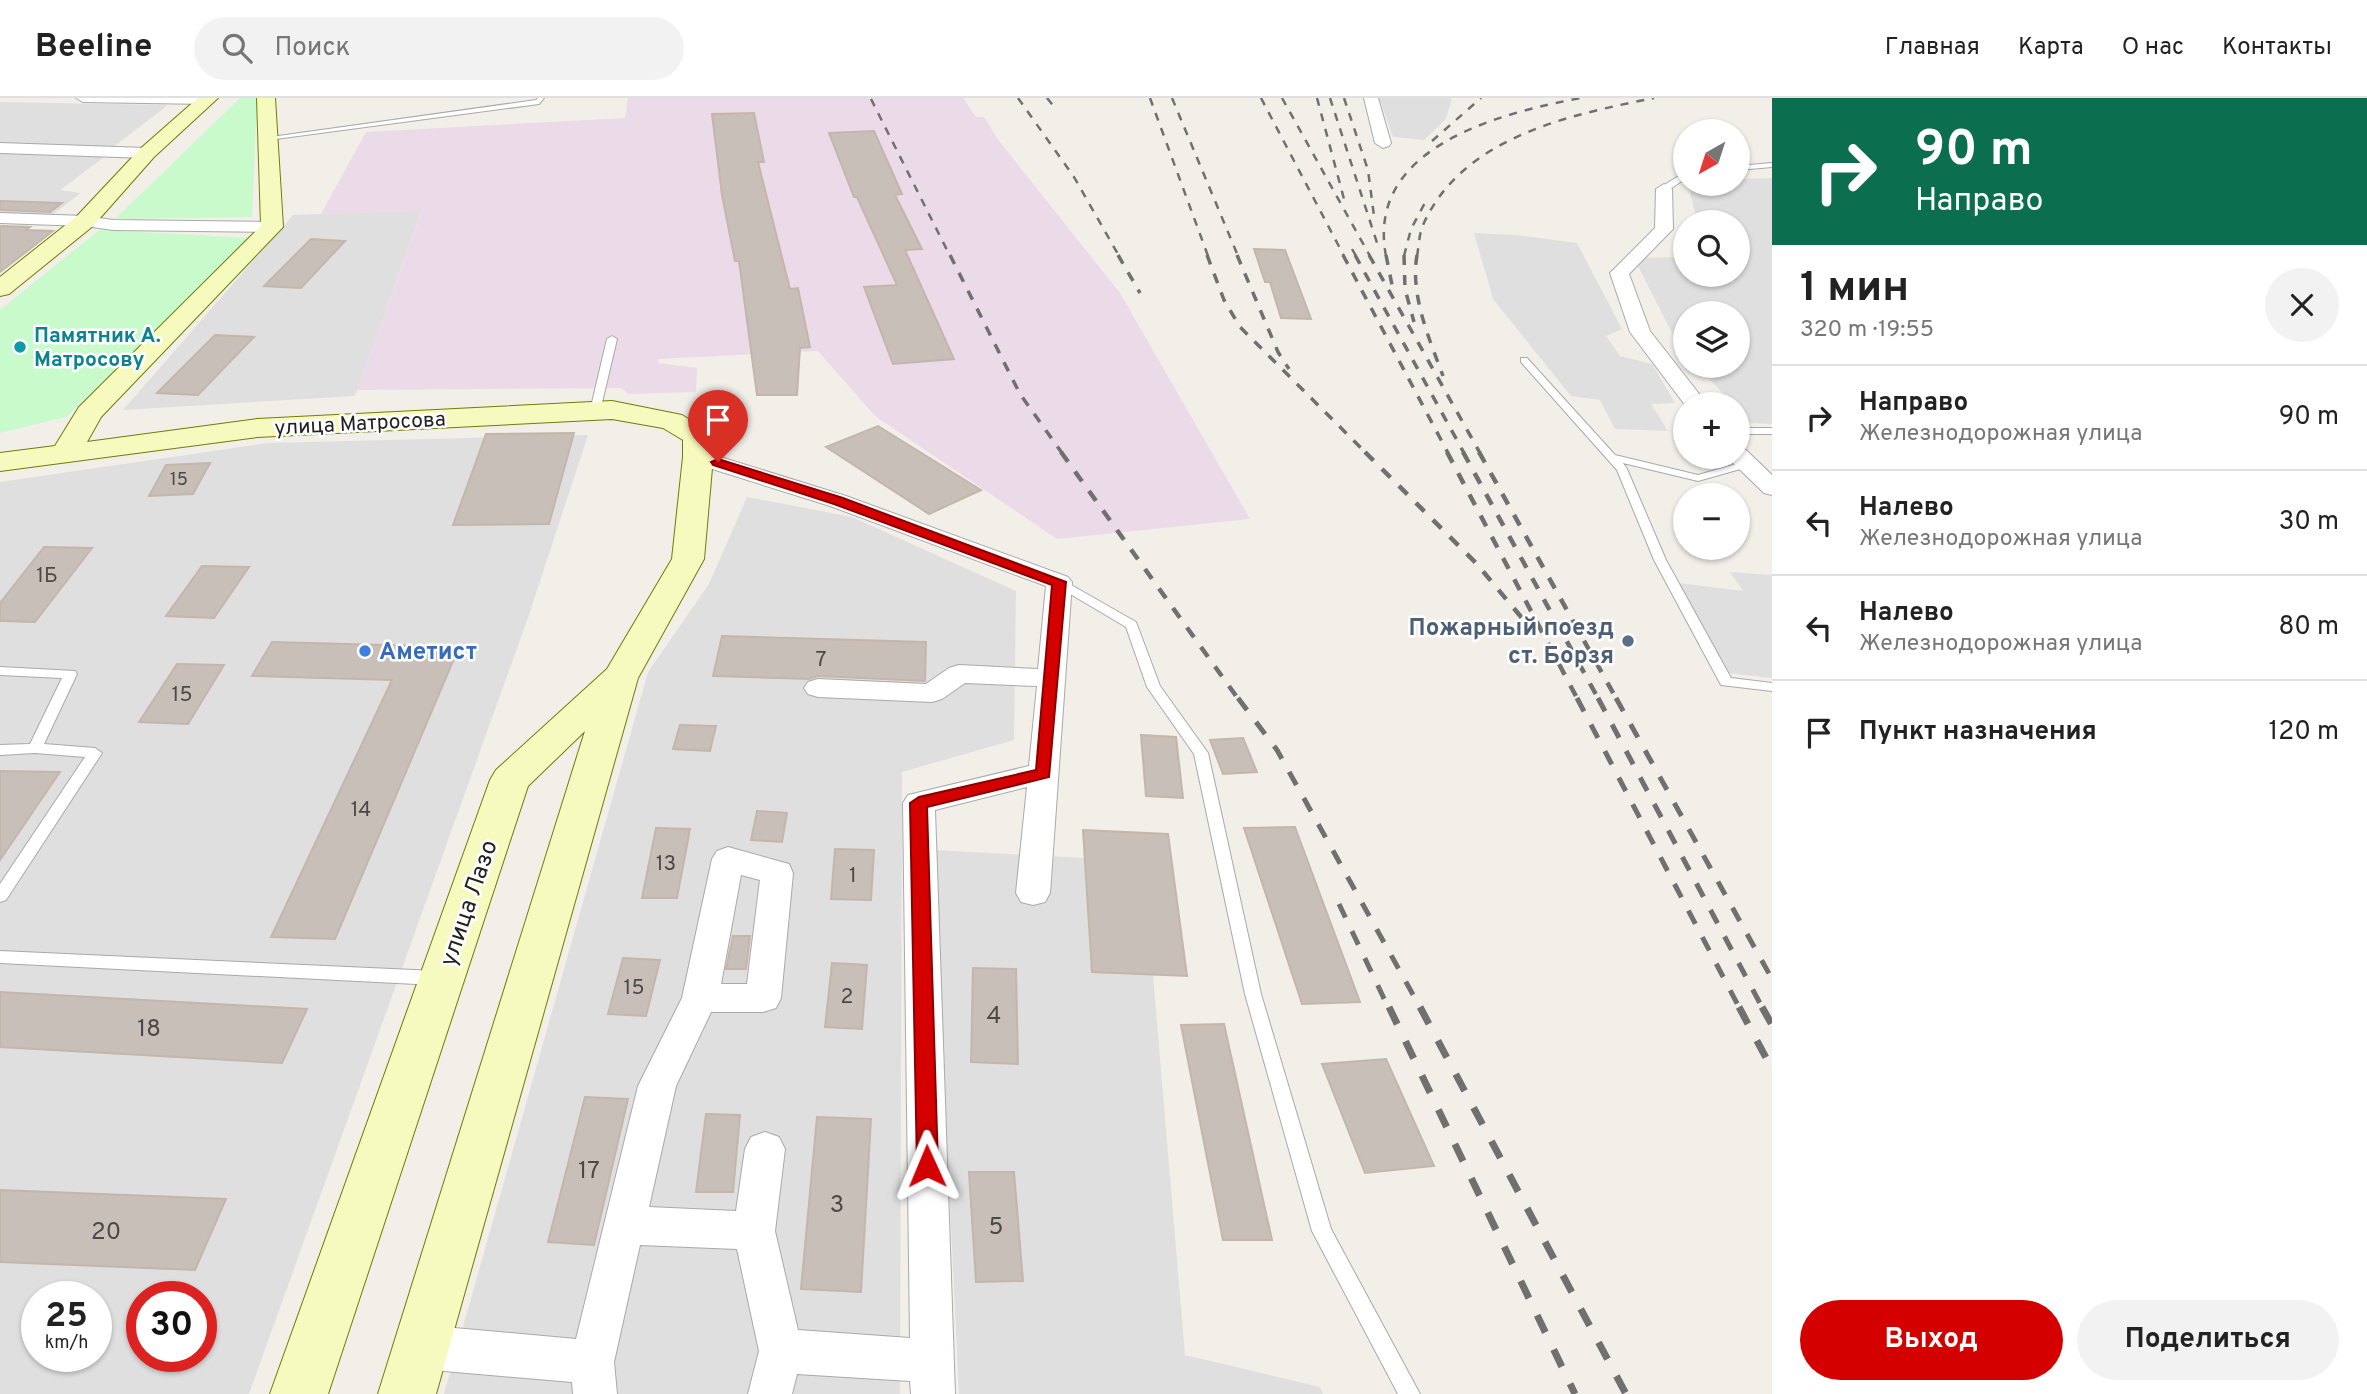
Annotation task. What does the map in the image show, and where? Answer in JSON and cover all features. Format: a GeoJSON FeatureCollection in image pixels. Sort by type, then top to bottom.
{"type":"FeatureCollection","features":[{"type":"Feature","properties":{"kind":"street"},"geometry":{"type":"LineString","coordinates":[[83,98],[208,99]]}},
{"type":"Feature","properties":{"kind":"street"},"geometry":{"type":"LineString","coordinates":[[67,451],[89,413],[272,226],[266,98]]}},
{"type":"Feature","properties":{"kind":"street"},"geometry":{"type":"LineString","coordinates":[[1371,98],[1383,143]]}},
{"type":"Feature","properties":{"kind":"street"},"geometry":{"type":"LineString","coordinates":[[0,289],[85,221],[147,153],[208,99]]}},
{"type":"Feature","properties":{"kind":"street"},"geometry":{"type":"LineString","coordinates":[[0,149],[147,153]]}},
{"type":"Feature","properties":{"kind":"street"},"geometry":{"type":"LineString","coordinates":[[1664,189],[1664,229],[1619,273],[1640,332],[1687,392]]}},
{"type":"Feature","properties":{"kind":"street"},"geometry":{"type":"LineString","coordinates":[[0,218],[85,221],[113,225],[272,226]]}},
{"type":"Feature","properties":{"kind":"street","name":"улица Матросова"},"geometry":{"type":"LineString","coordinates":[[0,462],[67,451],[257,428],[612,410],[672,421],[696,436],[698,457]]}},
{"type":"Feature","properties":{"kind":"street"},"geometry":{"type":"LineString","coordinates":[[698,457],[838,501],[1059,582],[1033,893]]}},
{"type":"Feature","properties":{"kind":"street","name":"улица Лазо"},"geometry":{"type":"LineString","coordinates":[[299,1394],[510,780],[621,676],[688,559],[698,457]]}},
{"type":"Feature","properties":{"kind":"street"},"geometry":{"type":"LineString","coordinates":[[1750,467],[1772,488]]}},
{"type":"Feature","properties":{"kind":"street"},"geometry":{"type":"LineString","coordinates":[[818,688],[932,693],[959,674],[1051,678]]}},
{"type":"Feature","properties":{"kind":"street"},"geometry":{"type":"LineString","coordinates":[[407,1394],[621,676]]}},
{"type":"Feature","properties":{"kind":"street"},"geometry":{"type":"LineString","coordinates":[[781,1351],[932,1378],[919,803],[1044,773]]}},
{"type":"Feature","properties":{"kind":"street"},"geometry":{"type":"LineString","coordinates":[[421,1347],[593,1378],[624,1225],[657,1086],[700,998]]}},
{"type":"Feature","properties":{"kind":"street"},"geometry":{"type":"LineString","coordinates":[[765,1149],[754,1231],[781,1351],[770,1394]]}},
{"type":"Feature","properties":{"kind":"street"},"geometry":{"type":"LineString","coordinates":[[624,1225],[754,1231]]}},
{"type":"Feature","properties":{"kind":"lane"},"geometry":{"type":"LineString","coordinates":[[268,138],[539,102],[541,98]]}},
{"type":"Feature","properties":{"kind":"lane"},"geometry":{"type":"LineString","coordinates":[[1750,167],[1772,165]]}},
{"type":"Feature","properties":{"kind":"lane"},"geometry":{"type":"LineString","coordinates":[[1664,189],[1673,183]]}},
{"type":"Feature","properties":{"kind":"lane"},"geometry":{"type":"LineString","coordinates":[[595,411],[612,339]]}},
{"type":"Feature","properties":{"kind":"lane"},"geometry":{"type":"LineString","coordinates":[[1524,360],[1622,469],[1660,560],[1726,682],[1772,687]]}},
{"type":"Feature","properties":{"kind":"lane"},"geometry":{"type":"LineString","coordinates":[[1750,431],[1772,431]]}},
{"type":"Feature","properties":{"kind":"lane"},"geometry":{"type":"LineString","coordinates":[[1611,457],[1698,478],[1719,469]]}},
{"type":"Feature","properties":{"kind":"lane"},"geometry":{"type":"LineString","coordinates":[[1059,582],[1132,625],[1154,687],[1201,753],[1253,994],[1322,1231],[1409,1394]]}},
{"type":"Feature","properties":{"kind":"lane"},"geometry":{"type":"LineString","coordinates":[[0,671],[70,674],[35,748]]}},
{"type":"Feature","properties":{"kind":"lane"},"geometry":{"type":"LineString","coordinates":[[0,750],[35,748],[95,752],[0,896]]}},
{"type":"Feature","properties":{"kind":"lane"},"geometry":{"type":"LineString","coordinates":[[0,957],[442,978]]}},
{"type":"Feature","properties":{"kind":"shaded area"},"geometry":{"type":"Polygon","coordinates":[[[628,98],[963,98],[976,117],[984,117],[999,141],[1120,293],[1250,519],[1057,539],[875,416],[818,351],[659,359],[658,363],[697,368],[696,392],[629,394],[621,388],[357,390],[422,211],[321,214],[366,132],[625,118],[628,98]]]}},
{"type":"Feature","properties":{"kind":"shaded area"},"geometry":{"type":"Polygon","coordinates":[[[1379,98],[1452,99],[1445,120],[1424,140],[1393,137],[1379,98]]]}},
{"type":"Feature","properties":{"kind":"shaded area"},"geometry":{"type":"Polygon","coordinates":[[[0,102],[168,105],[112,148],[0,145],[0,102]]]}},
{"type":"Feature","properties":{"kind":"shaded area"},"geometry":{"type":"Polygon","coordinates":[[[0,152],[107,155],[60,190],[81,193],[48,218],[0,216],[0,152]]]}},
{"type":"Feature","properties":{"kind":"shaded area"},"geometry":{"type":"Polygon","coordinates":[[[1772,178],[1772,424],[1750,423],[1750,392],[1722,392],[1708,378],[1750,378],[1750,301],[1673,301],[1673,335],[1634,258],[1673,257],[1673,287],[1750,287],[1750,210],[1694,210],[1691,196],[1750,196],[1750,179],[1772,178]]]}},
{"type":"Feature","properties":{"kind":"shaded area"},"geometry":{"type":"Polygon","coordinates":[[[422,210],[355,396],[123,410],[293,215],[422,210]]]}},
{"type":"Feature","properties":{"kind":"shaded area"},"geometry":{"type":"Polygon","coordinates":[[[1474,233],[1577,243],[1622,329],[1606,336],[1620,356],[1652,364],[1673,400],[1673,403],[1651,404],[1668,431],[1615,429],[1600,400],[1571,396],[1493,299],[1474,233]]]}},
{"type":"Feature","properties":{"kind":"shaded area"},"geometry":{"type":"Polygon","coordinates":[[[588,435],[529,615],[249,1394],[0,1394],[0,482],[268,443],[588,435]]]}},
{"type":"Feature","properties":{"kind":"shaded area"},"geometry":{"type":"Polygon","coordinates":[[[747,497],[852,517],[1016,591],[1014,740],[902,772],[900,1394],[444,1394],[648,672],[709,584],[747,497]]]}},
{"type":"Feature","properties":{"kind":"shaded area"},"geometry":{"type":"Polygon","coordinates":[[[1730,572],[1772,575],[1772,678],[1727,673],[1679,583],[1743,591],[1730,572]]]}},
{"type":"Feature","properties":{"kind":"shaded area"},"geometry":{"type":"Polygon","coordinates":[[[933,850],[1085,858],[1093,972],[1153,975],[1185,1355],[1320,1387],[1323,1394],[959,1394],[933,850]]]}},
{"type":"Feature","properties":{"kind":"green space"},"geometry":{"type":"Polygon","coordinates":[[[240,98],[257,98],[252,217],[115,219],[240,98]]]}},
{"type":"Feature","properties":{"kind":"green space"},"geometry":{"type":"Polygon","coordinates":[[[99,230],[252,238],[66,417],[0,433],[0,310],[99,230]]]}},
{"type":"Feature","properties":{"kind":"building"},"geometry":{"type":"Polygon","coordinates":[[[754,113],[764,162],[758,162],[790,289],[798,288],[810,347],[800,348],[797,395],[757,395],[739,261],[735,261],[722,195],[712,114],[754,113]]]}},
{"type":"Feature","properties":{"kind":"building"},"geometry":{"type":"Polygon","coordinates":[[[874,131],[902,194],[895,195],[922,249],[905,250],[954,359],[893,364],[864,287],[897,285],[857,197],[854,197],[829,133],[874,131]]]}},
{"type":"Feature","properties":{"kind":"building"},"geometry":{"type":"Polygon","coordinates":[[[0,201],[62,203],[50,212],[0,210],[0,201]]]}},
{"type":"Feature","properties":{"kind":"building"},"geometry":{"type":"Polygon","coordinates":[[[0,226],[30,227],[26,230],[53,231],[0,272],[0,226]]]}},
{"type":"Feature","properties":{"kind":"building"},"geometry":{"type":"Polygon","coordinates":[[[311,239],[345,241],[301,288],[264,286],[311,239]]]}},
{"type":"Feature","properties":{"kind":"building"},"geometry":{"type":"Polygon","coordinates":[[[1254,249],[1285,250],[1311,319],[1281,318],[1270,282],[1265,282],[1254,249]]]}},
{"type":"Feature","properties":{"kind":"building"},"geometry":{"type":"Polygon","coordinates":[[[215,335],[254,337],[198,395],[157,393],[215,335]]]}},
{"type":"Feature","properties":{"kind":"building"},"geometry":{"type":"Polygon","coordinates":[[[878,426],[981,490],[929,514],[826,447],[878,426]]]}},
{"type":"Feature","properties":{"kind":"building"},"geometry":{"type":"Polygon","coordinates":[[[574,433],[549,524],[453,525],[486,434],[574,433]]]}},
{"type":"Feature","properties":{"kind":"building"},"geometry":{"type":"Polygon","coordinates":[[[210,463],[193,494],[149,496],[166,465],[210,463]]]}},
{"type":"Feature","properties":{"kind":"building"},"geometry":{"type":"Polygon","coordinates":[[[44,547],[92,548],[35,622],[0,621],[0,603],[44,547]]]}},
{"type":"Feature","properties":{"kind":"building"},"geometry":{"type":"Polygon","coordinates":[[[202,566],[249,567],[214,618],[166,616],[202,566]]]}},
{"type":"Feature","properties":{"kind":"building"},"geometry":{"type":"Polygon","coordinates":[[[722,636],[926,642],[925,681],[818,676],[809,679],[713,676],[722,636]]]}},
{"type":"Feature","properties":{"kind":"building"},"geometry":{"type":"Polygon","coordinates":[[[272,642],[459,647],[335,939],[271,937],[392,680],[252,676],[272,642]]]}},
{"type":"Feature","properties":{"kind":"building"},"geometry":{"type":"Polygon","coordinates":[[[177,664],[224,665],[188,724],[139,722],[177,664]]]}},
{"type":"Feature","properties":{"kind":"building"},"geometry":{"type":"Polygon","coordinates":[[[680,725],[716,726],[710,751],[673,749],[680,725]]]}},
{"type":"Feature","properties":{"kind":"building"},"geometry":{"type":"Polygon","coordinates":[[[1141,735],[1176,737],[1183,798],[1146,796],[1141,735]]]}},
{"type":"Feature","properties":{"kind":"building"},"geometry":{"type":"Polygon","coordinates":[[[1243,738],[1257,772],[1223,774],[1210,740],[1243,738]]]}},
{"type":"Feature","properties":{"kind":"building"},"geometry":{"type":"Polygon","coordinates":[[[0,771],[60,772],[0,860],[0,771]]]}},
{"type":"Feature","properties":{"kind":"building"},"geometry":{"type":"Polygon","coordinates":[[[757,811],[787,813],[782,842],[751,840],[757,811]]]}},
{"type":"Feature","properties":{"kind":"building"},"geometry":{"type":"Polygon","coordinates":[[[1295,827],[1360,1002],[1302,1004],[1244,828],[1295,827]]]}},
{"type":"Feature","properties":{"kind":"building"},"geometry":{"type":"Polygon","coordinates":[[[656,828],[690,829],[677,898],[642,898],[656,828]]]}},
{"type":"Feature","properties":{"kind":"building"},"geometry":{"type":"Polygon","coordinates":[[[1083,830],[1168,834],[1187,976],[1092,972],[1083,830]]]}},
{"type":"Feature","properties":{"kind":"building"},"geometry":{"type":"Polygon","coordinates":[[[835,849],[874,850],[871,900],[831,899],[835,849]]]}},
{"type":"Feature","properties":{"kind":"building"},"geometry":{"type":"Polygon","coordinates":[[[733,936],[750,936],[746,969],[726,969],[733,936]]]}},
{"type":"Feature","properties":{"kind":"building"},"geometry":{"type":"Polygon","coordinates":[[[623,958],[660,960],[646,1016],[608,1014],[623,958]]]}},
{"type":"Feature","properties":{"kind":"building"},"geometry":{"type":"Polygon","coordinates":[[[832,963],[867,965],[862,1029],[825,1027],[832,963]]]}},
{"type":"Feature","properties":{"kind":"building"},"geometry":{"type":"Polygon","coordinates":[[[973,968],[1016,969],[1018,1064],[971,1062],[973,968]]]}},
{"type":"Feature","properties":{"kind":"building"},"geometry":{"type":"Polygon","coordinates":[[[0,992],[307,1009],[282,1063],[0,1047],[0,992]]]}},
{"type":"Feature","properties":{"kind":"building"},"geometry":{"type":"Polygon","coordinates":[[[1224,1024],[1272,1240],[1223,1240],[1181,1025],[1224,1024]]]}},
{"type":"Feature","properties":{"kind":"building"},"geometry":{"type":"Polygon","coordinates":[[[1386,1059],[1434,1166],[1365,1173],[1322,1064],[1386,1059]]]}},
{"type":"Feature","properties":{"kind":"building"},"geometry":{"type":"Polygon","coordinates":[[[585,1097],[628,1099],[594,1245],[548,1242],[585,1097]]]}},
{"type":"Feature","properties":{"kind":"building"},"geometry":{"type":"Polygon","coordinates":[[[706,1114],[740,1115],[733,1192],[696,1192],[706,1114]]]}},
{"type":"Feature","properties":{"kind":"building"},"geometry":{"type":"Polygon","coordinates":[[[817,1117],[871,1119],[861,1292],[801,1289],[817,1117]]]}},
{"type":"Feature","properties":{"kind":"building"},"geometry":{"type":"Polygon","coordinates":[[[969,1172],[1014,1172],[1023,1281],[976,1282],[969,1172]]]}},
{"type":"Feature","properties":{"kind":"building"},"geometry":{"type":"Polygon","coordinates":[[[0,1190],[226,1199],[195,1270],[0,1262],[0,1190]]]}},
{"type":"Feature","properties":{"kind":"railway"},"geometry":{"type":"LineString","coordinates":[[1018,98],[1074,177],[1119,256]]}},
{"type":"Feature","properties":{"kind":"railway"},"geometry":{"type":"LineString","coordinates":[[1047,98],[1056,109]]}},
{"type":"Feature","properties":{"kind":"railway"},"geometry":{"type":"LineString","coordinates":[[1150,98],[1208,256]]}},
{"type":"Feature","properties":{"kind":"railway"},"geometry":{"type":"LineString","coordinates":[[1172,98],[1238,256]]}},
{"type":"Feature","properties":{"kind":"railway"},"geometry":{"type":"LineString","coordinates":[[1261,98],[1344,256]]}},
{"type":"Feature","properties":{"kind":"railway"},"geometry":{"type":"LineString","coordinates":[[1282,98],[1370,256]]}},
{"type":"Feature","properties":{"kind":"railway"},"geometry":{"type":"LineString","coordinates":[[1317,98],[1344,199]]}},
{"type":"Feature","properties":{"kind":"railway"},"geometry":{"type":"LineString","coordinates":[[1330,98],[1379,249]]}},
{"type":"Feature","properties":{"kind":"railway"},"geometry":{"type":"LineString","coordinates":[[1344,98],[1368,170],[1374,216]]}},
{"type":"Feature","properties":{"kind":"railway"},"geometry":{"type":"LineString","coordinates":[[1432,141],[1481,98]]}},
{"type":"Feature","properties":{"kind":"railway"},"geometry":{"type":"LineString","coordinates":[[1386,256],[1385,219],[1396,187],[1417,162],[1445,142],[1478,126],[1513,114],[1581,98]]}},
{"type":"Feature","properties":{"kind":"railway"},"geometry":{"type":"LineString","coordinates":[[1417,256],[1423,225],[1441,195],[1464,170],[1491,151],[1554,122],[1654,98]]}},
{"type":"Feature","properties":{"kind":"railway"},"geometry":{"type":"LineString","coordinates":[[871,99],[950,256]]}},
{"type":"Feature","properties":{"kind":"railway"},"geometry":{"type":"LineString","coordinates":[[1404,256],[1411,229],[1427,199]]}},
{"type":"Feature","properties":{"kind":"railway"},"geometry":{"type":"LineString","coordinates":[[1352,249],[1356,256]]}},
{"type":"Feature","properties":{"kind":"railway"},"geometry":{"type":"LineString","coordinates":[[950,255],[1020,394],[1062,453]]}},
{"type":"Feature","properties":{"kind":"railway"},"geometry":{"type":"LineString","coordinates":[[1118,255],[1140,293]]}},
{"type":"Feature","properties":{"kind":"railway"},"geometry":{"type":"LineString","coordinates":[[1207,255],[1224,300],[1240,327],[1476,563],[1532,630]]}},
{"type":"Feature","properties":{"kind":"railway"},"geometry":{"type":"LineString","coordinates":[[1237,255],[1278,352],[1289,369]]}},
{"type":"Feature","properties":{"kind":"railway"},"geometry":{"type":"LineString","coordinates":[[1343,255],[1448,453]]}},
{"type":"Feature","properties":{"kind":"railway"},"geometry":{"type":"LineString","coordinates":[[1355,255],[1464,453]]}},
{"type":"Feature","properties":{"kind":"railway"},"geometry":{"type":"LineString","coordinates":[[1369,255],[1480,453]]}},
{"type":"Feature","properties":{"kind":"railway"},"geometry":{"type":"LineString","coordinates":[[1386,255],[1392,285]]}},
{"type":"Feature","properties":{"kind":"railway"},"geometry":{"type":"LineString","coordinates":[[1417,255],[1418,301],[1443,376]]}},
{"type":"Feature","properties":{"kind":"railway"},"geometry":{"type":"LineString","coordinates":[[1404,256],[1405,289],[1414,322]]}},
{"type":"Feature","properties":{"kind":"railway"},"geometry":{"type":"LineString","coordinates":[[1061,452],[1239,700]]}},
{"type":"Feature","properties":{"kind":"railway"},"geometry":{"type":"LineString","coordinates":[[1447,452],[1578,700]]}},
{"type":"Feature","properties":{"kind":"railway"},"geometry":{"type":"LineString","coordinates":[[1463,452],[1599,700]]}},
{"type":"Feature","properties":{"kind":"railway"},"geometry":{"type":"LineString","coordinates":[[1479,452],[1617,700]]}},
{"type":"Feature","properties":{"kind":"railway"},"geometry":{"type":"LineString","coordinates":[[1238,698],[1277,750],[1421,1009]]}},
{"type":"Feature","properties":{"kind":"railway"},"geometry":{"type":"LineString","coordinates":[[1577,698],[1740,1009]]}},
{"type":"Feature","properties":{"kind":"railway"},"geometry":{"type":"LineString","coordinates":[[1598,698],[1763,1009]]}},
{"type":"Feature","properties":{"kind":"railway"},"geometry":{"type":"LineString","coordinates":[[1616,698],[1772,979]]}},
{"type":"Feature","properties":{"kind":"railway"},"geometry":{"type":"LineString","coordinates":[[1339,904],[1389,1009]]}},
{"type":"Feature","properties":{"kind":"railway"},"geometry":{"type":"LineString","coordinates":[[1389,1007],[1575,1394]]}},
{"type":"Feature","properties":{"kind":"railway"},"geometry":{"type":"LineString","coordinates":[[1420,1007],[1626,1394]]}},
{"type":"Feature","properties":{"kind":"railway"},"geometry":{"type":"LineString","coordinates":[[1739,1007],[1772,1069]]}},
{"type":"Feature","properties":{"kind":"railway"},"geometry":{"type":"LineString","coordinates":[[1762,1007],[1772,1025]]}},
{"type":"Feature","properties":{"kind":"place","name":"Памятник А. Матросову"},"geometry":{"type":"Point","coordinates":[20,347]}},
{"type":"Feature","properties":{"kind":"place","name":"Пожарный поезд ст. Борзя"},"geometry":{"type":"Point","coordinates":[1628,641]}},
{"type":"Feature","properties":{"kind":"place","name":"Аметист"},"geometry":{"type":"Point","coordinates":[365,651]}},
{"type":"Feature","properties":{"kind":"route"},"geometry":{"type":"LineString","coordinates":[[718,462],[838,501],[1059,582],[1044,773],[919,803],[927,1166]]}}]}
